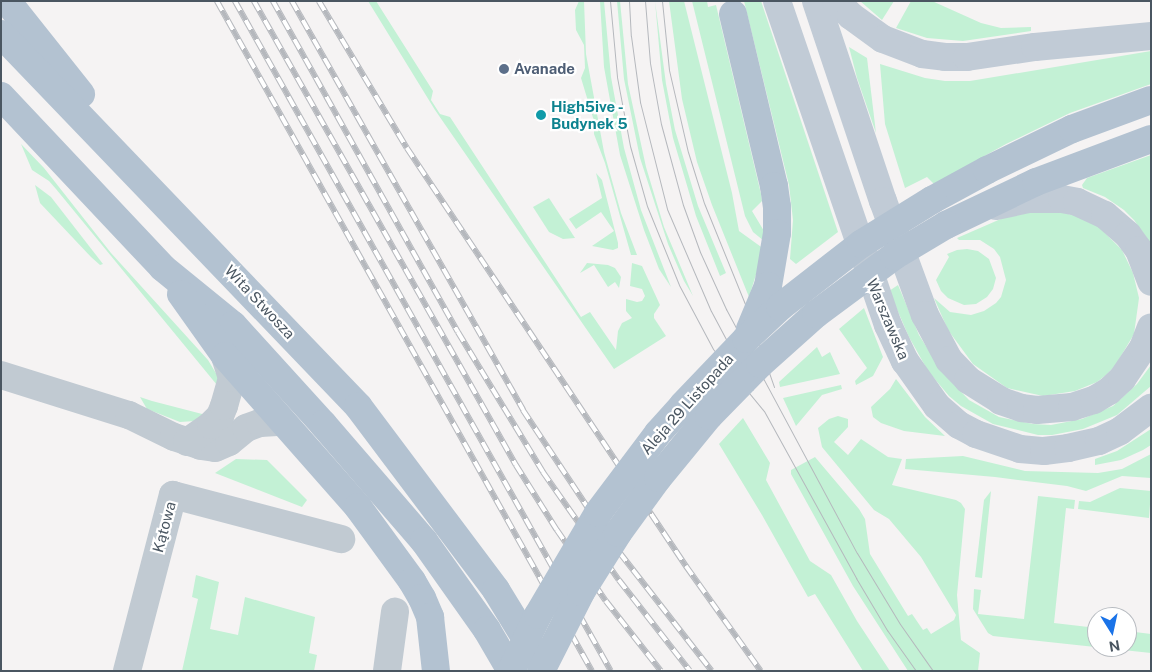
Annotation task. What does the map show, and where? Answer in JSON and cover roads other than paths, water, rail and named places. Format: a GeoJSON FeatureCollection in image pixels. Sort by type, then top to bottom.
{"type":"FeatureCollection","features":[{"type":"Feature","properties":{"kind":"main road"},"geometry":{"type":"LineString","coordinates":[[7,1],[78,90],[137,173]]}},
{"type":"Feature","properties":{"kind":"main road"},"geometry":{"type":"LineString","coordinates":[[731,7],[774,186],[777,207],[777,233],[768,286],[746,339]]}},
{"type":"Feature","properties":{"kind":"main road","name":"Wita Stwosza"},"geometry":{"type":"LineString","coordinates":[[1,34],[137,173],[358,406],[496,590],[545,671]]}},
{"type":"Feature","properties":{"kind":"main road"},"geometry":{"type":"LineString","coordinates":[[1,96],[163,268],[233,325],[323,424],[424,541],[487,630],[511,671]]}},
{"type":"Feature","properties":{"kind":"main road","name":"Aleja 29 Listopada"},"geometry":{"type":"LineString","coordinates":[[511,671],[560,575],[608,499],[664,426],[746,339],[780,308],[861,244],[932,200],[987,170],[1064,133],[1151,100]]}},
{"type":"Feature","properties":{"kind":"main road"},"geometry":{"type":"LineString","coordinates":[[1,115],[57,155]]}},
{"type":"Feature","properties":{"kind":"main road"},"geometry":{"type":"LineString","coordinates":[[541,671],[581,592],[618,533],[658,478],[709,416],[760,364],[816,314],[894,256],[975,210],[1080,164],[1151,139]]}},
{"type":"Feature","properties":{"kind":"main road"},"geometry":{"type":"LineString","coordinates":[[163,268],[225,356],[358,507],[417,589],[430,617],[436,671]]}},
{"type":"Feature","properties":{"kind":"street","name":"Warszawska"},"geometry":{"type":"LineString","coordinates":[[777,1],[878,300],[905,361],[937,406],[959,425],[976,434],[1020,449],[1044,451],[1099,441],[1120,431],[1151,408]]}},
{"type":"Feature","properties":{"kind":"street"},"geometry":{"type":"LineString","coordinates":[[816,1],[883,201],[925,315],[949,360],[968,380],[1001,401],[1021,408],[1047,410],[1072,407],[1102,396],[1122,379],[1143,348],[1151,327]]}},
{"type":"Feature","properties":{"kind":"street"},"geometry":{"type":"LineString","coordinates":[[836,1],[857,21],[884,39],[922,54],[945,57],[967,58],[1035,47],[1151,36]]}},
{"type":"Feature","properties":{"kind":"street"},"geometry":{"type":"LineString","coordinates":[[975,210],[1028,199],[1045,198],[1077,202],[1105,215],[1128,235],[1139,250],[1151,282]]}},
{"type":"Feature","properties":{"kind":"street"},"geometry":{"type":"LineString","coordinates":[[187,442],[220,416],[232,378],[225,356]]}},
{"type":"Feature","properties":{"kind":"street"},"geometry":{"type":"LineString","coordinates":[[1,375],[131,416],[187,442],[215,448],[229,442],[246,428],[260,422],[282,422]]}},
{"type":"Feature","properties":{"kind":"street","name":"Kątowa"},"geometry":{"type":"LineString","coordinates":[[127,671],[172,494],[341,539]]}},
{"type":"Feature","properties":{"kind":"street"},"geometry":{"type":"LineString","coordinates":[[387,671],[395,612]]}},
{"type":"Feature","properties":{"kind":"tram line"},"geometry":{"type":"LineString","coordinates":[[610,1],[617,77],[630,146],[647,206],[679,285],[713,349],[764,411],[856,578],[887,630],[916,671]]}},
{"type":"Feature","properties":{"kind":"tram line"},"geometry":{"type":"LineString","coordinates":[[629,1],[631,36],[640,102],[667,209],[711,311],[753,390]]}},
{"type":"Feature","properties":{"kind":"tram line"},"geometry":{"type":"LineString","coordinates":[[645,1],[650,63],[661,124],[683,205],[700,252],[726,309],[857,553],[900,624],[933,671]]}},
{"type":"Feature","properties":{"kind":"tram line"},"geometry":{"type":"LineString","coordinates":[[662,1],[669,70],[688,152],[704,203],[745,304],[774,387]]}},
{"type":"Feature","properties":{"kind":"railway"},"geometry":{"type":"LineString","coordinates":[[217,1],[592,671]]}},
{"type":"Feature","properties":{"kind":"railway"},"geometry":{"type":"LineString","coordinates":[[235,1],[611,671]]}},
{"type":"Feature","properties":{"kind":"railway"},"geometry":{"type":"LineString","coordinates":[[254,1],[516,465],[557,530],[606,601],[661,671]]}},
{"type":"Feature","properties":{"kind":"railway"},"geometry":{"type":"LineString","coordinates":[[273,1],[458,332],[543,472],[619,580],[690,671]]}},
{"type":"Feature","properties":{"kind":"railway"},"geometry":{"type":"LineString","coordinates":[[292,1],[523,410],[606,535],[712,671]]}},
{"type":"Feature","properties":{"kind":"railway"},"geometry":{"type":"LineString","coordinates":[[319,1],[407,148],[686,566],[761,671]]}},
{"type":"Feature","properties":{"kind":"place","name":"Avanade"},"geometry":{"type":"Point","coordinates":[504,69]}},
{"type":"Feature","properties":{"kind":"place","name":"High5ive - Budynek 5"},"geometry":{"type":"Point","coordinates":[541,115]}}]}
